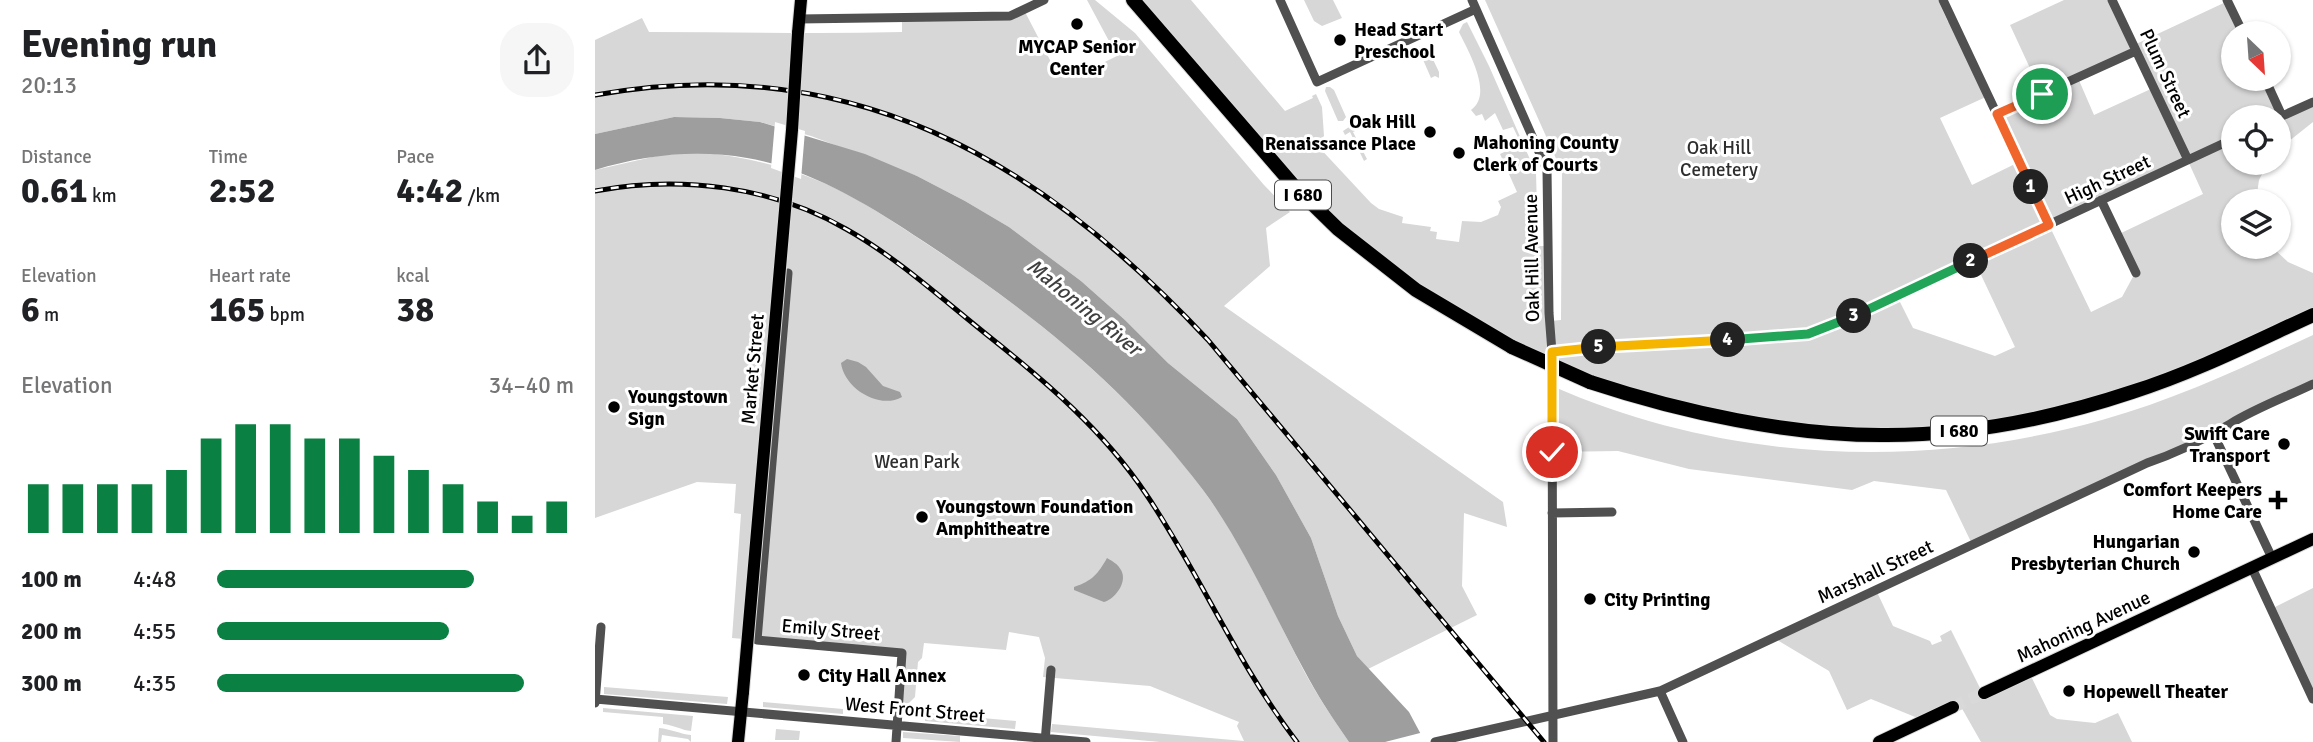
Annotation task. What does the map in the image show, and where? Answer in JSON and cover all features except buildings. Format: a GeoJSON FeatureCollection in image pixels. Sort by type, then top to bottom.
{"type":"FeatureCollection","features":[{"type":"Feature","properties":{"kind":"highway","name":"I 680"},"geometry":{"type":"LineString","coordinates":[[1133,0],[1294,186],[1338,229],[1416,290],[1512,348],[1590,382],[1660,403],[1805,430],[1885,435],[1948,432],[2021,421],[2133,392],[2226,355],[2313,314]]}},
{"type":"Feature","properties":{"kind":"main road","name":"Market Street"},"geometry":{"type":"LineString","coordinates":[[738,742],[801,0]]}},
{"type":"Feature","properties":{"kind":"main road","name":"Mahoning Avenue"},"geometry":{"type":"LineString","coordinates":[[1984,693],[2313,539]]}},
{"type":"Feature","properties":{"kind":"main road"},"geometry":{"type":"LineString","coordinates":[[1879,742],[1954,708]]}},
{"type":"Feature","properties":{"kind":"street"},"geometry":{"type":"LineString","coordinates":[[799,19],[1010,16],[1044,0]]}},
{"type":"Feature","properties":{"kind":"street"},"geometry":{"type":"LineString","coordinates":[[1280,0],[1317,82],[1474,5]]}},
{"type":"Feature","properties":{"kind":"street"},"geometry":{"type":"LineString","coordinates":[[1943,0],[2049,225]]}},
{"type":"Feature","properties":{"kind":"street","name":"Plum Street"},"geometry":{"type":"LineString","coordinates":[[2112,0],[2188,160]]}},
{"type":"Feature","properties":{"kind":"street"},"geometry":{"type":"LineString","coordinates":[[2227,0],[2237,21]]}},
{"type":"Feature","properties":{"kind":"street","name":"Oak Hill Avenue"},"geometry":{"type":"LineString","coordinates":[[1474,5],[1547,170],[1552,352],[1553,742]]}},
{"type":"Feature","properties":{"kind":"street"},"geometry":{"type":"LineString","coordinates":[[1997,114],[2136,51]]}},
{"type":"Feature","properties":{"kind":"street"},"geometry":{"type":"LineString","coordinates":[[2291,112],[2313,102]]}},
{"type":"Feature","properties":{"kind":"street","name":"High Street"},"geometry":{"type":"LineString","coordinates":[[1552,352],[1808,334],[1836,324],[2221,145]]}},
{"type":"Feature","properties":{"kind":"street"},"geometry":{"type":"LineString","coordinates":[[2101,201],[2136,273]]}},
{"type":"Feature","properties":{"kind":"street","name":"Emily Street"},"geometry":{"type":"LineString","coordinates":[[788,273],[757,640],[902,653],[897,725]]}},
{"type":"Feature","properties":{"kind":"street","name":"Marshall Street"},"geometry":{"type":"LineString","coordinates":[[1435,742],[1660,691],[2147,463],[2214,435],[2231,423],[2313,384]]}},
{"type":"Feature","properties":{"kind":"street"},"geometry":{"type":"LineString","coordinates":[[2214,435],[2272,558]]}},
{"type":"Feature","properties":{"kind":"street"},"geometry":{"type":"LineString","coordinates":[[1552,513],[1612,512]]}},
{"type":"Feature","properties":{"kind":"street"},"geometry":{"type":"LineString","coordinates":[[2252,568],[2312,697]]}},
{"type":"Feature","properties":{"kind":"street"},"geometry":{"type":"LineString","coordinates":[[595,705],[601,626]]}},
{"type":"Feature","properties":{"kind":"street"},"geometry":{"type":"LineString","coordinates":[[1045,740],[1051,670]]}},
{"type":"Feature","properties":{"kind":"street"},"geometry":{"type":"LineString","coordinates":[[1660,691],[1683,742]]}},
{"type":"Feature","properties":{"kind":"street","name":"West Front Street"},"geometry":{"type":"LineString","coordinates":[[595,699],[1086,742]]}},
{"type":"Feature","properties":{"kind":"street"},"geometry":{"type":"LineString","coordinates":[[895,742],[897,725]]}},
{"type":"Feature","properties":{"kind":"green space"},"geometry":{"type":"Polygon","coordinates":[[[1087,0],[1095,0],[1135,33],[1290,212],[1266,228],[1270,266],[1224,306],[1503,502],[1507,527],[1464,513],[1462,586],[1477,615],[1368,669],[1357,656],[1338,616],[1311,538],[1276,475],[1237,419],[1168,363],[1081,281],[1009,227],[965,201],[917,176],[811,136],[760,122],[674,117],[595,134],[595,40],[642,18],[649,32],[902,32],[902,18],[1010,16],[1024,10],[1051,62],[1076,76],[1117,56],[1087,0]]]}},
{"type":"Feature","properties":{"kind":"green space","name":"Oak Hill Cemetery"},"geometry":{"type":"Polygon","coordinates":[[[1141,0],[1191,0],[1285,111],[1316,94],[1322,107],[1324,136],[1316,144],[1371,203],[1379,209],[1403,217],[1402,223],[1431,227],[1430,231],[1437,232],[1436,239],[1459,242],[1462,221],[1481,222],[1498,215],[1501,207],[1498,201],[1517,192],[1500,154],[1521,144],[1513,127],[1503,130],[1495,113],[1485,121],[1482,114],[1476,116],[1471,110],[1480,94],[1480,83],[1459,32],[1467,22],[1536,173],[1538,246],[1548,246],[1550,321],[1561,320],[1562,172],[1485,0],[1938,0],[1948,22],[1953,22],[1988,96],[1940,118],[1972,185],[2019,162],[1997,114],[2042,94],[2010,25],[2064,0],[2112,0],[2134,45],[2228,1],[2237,21],[2221,21],[2221,91],[2271,91],[2277,105],[2221,105],[2221,175],[2262,175],[2258,189],[2221,189],[2221,259],[2285,259],[2313,273],[2313,315],[2078,408],[1885,435],[1660,403],[1512,347],[1338,229],[1141,0]],[[2136,51],[2078,78],[2094,115],[2153,88],[2136,51]],[[2188,161],[2049,225],[2091,312],[2122,297],[2135,273],[2117,235],[2203,194],[2188,161]],[[1974,260],[1897,296],[1913,328],[1995,356],[2015,347],[1974,260]]]}},
{"type":"Feature","properties":{"kind":"green space"},"geometry":{"type":"Polygon","coordinates":[[[1304,0],[1333,0],[1342,18],[1322,26],[1314,21],[1304,0]]]}},
{"type":"Feature","properties":{"kind":"green space"},"geometry":{"type":"Polygon","coordinates":[[[1420,46],[1428,49],[1439,72],[1439,78],[1431,78],[1421,55],[1413,56],[1412,50],[1420,46]]]}},
{"type":"Feature","properties":{"kind":"green space"},"geometry":{"type":"Polygon","coordinates":[[[1326,87],[1334,90],[1346,117],[1343,121],[1338,121],[1325,91],[1326,87]]]}},
{"type":"Feature","properties":{"kind":"green space"},"geometry":{"type":"Polygon","coordinates":[[[2313,102],[2313,122],[2291,139],[2291,112],[2313,102]]]}},
{"type":"Feature","properties":{"kind":"green space"},"geometry":{"type":"Polygon","coordinates":[[[1356,116],[1359,124],[1364,122],[1366,126],[1353,132],[1367,159],[1364,161],[1350,132],[1345,135],[1343,131],[1352,125],[1356,116]]]}},
{"type":"Feature","properties":{"kind":"green space","name":"Wean Park"},"geometry":{"type":"Polygon","coordinates":[[[706,153],[786,169],[833,187],[859,201],[1008,300],[1079,357],[1175,454],[1218,511],[1245,555],[1309,680],[1349,742],[1160,742],[1051,732],[1052,724],[1244,741],[1237,726],[1239,722],[1150,686],[1043,677],[1045,658],[1039,637],[1009,632],[1006,650],[924,643],[922,658],[918,662],[915,697],[907,705],[906,715],[898,714],[902,653],[732,638],[741,514],[734,513],[736,484],[697,482],[595,518],[595,170],[661,155],[706,153]]]}},
{"type":"Feature","properties":{"kind":"green space"},"geometry":{"type":"Polygon","coordinates":[[[2313,335],[2313,384],[1972,544],[1946,490],[1874,481],[1852,490],[1689,469],[1618,451],[1552,452],[1552,386],[1618,411],[1685,431],[1754,444],[1824,451],[1894,452],[1964,447],[2033,436],[2102,420],[2183,393],[2313,335]]]}},
{"type":"Feature","properties":{"kind":"green space"},"geometry":{"type":"Polygon","coordinates":[[[2313,588],[2313,695],[2271,609],[2313,588]]]}},
{"type":"Feature","properties":{"kind":"green space"},"geometry":{"type":"Polygon","coordinates":[[[1876,590],[1893,626],[1930,641],[1932,645],[1942,641],[1940,636],[1951,630],[1983,694],[2029,672],[2050,715],[2057,719],[2095,723],[2118,713],[2132,742],[1981,742],[1960,705],[1925,721],[1871,699],[1847,710],[1829,671],[1774,638],[1876,590]]]}},
{"type":"Feature","properties":{"kind":"green space"},"geometry":{"type":"Polygon","coordinates":[[[604,687],[728,697],[727,704],[604,694],[604,687]]]}},
{"type":"Feature","properties":{"kind":"green space"},"geometry":{"type":"Polygon","coordinates":[[[763,702],[843,709],[843,714],[763,707],[763,702]]]}},
{"type":"Feature","properties":{"kind":"green space"},"geometry":{"type":"Polygon","coordinates":[[[603,708],[693,716],[691,731],[663,724],[663,717],[603,712],[603,708]]]}},
{"type":"Feature","properties":{"kind":"green space"},"geometry":{"type":"Polygon","coordinates":[[[926,713],[1016,721],[1015,729],[925,721],[926,713]]]}},
{"type":"Feature","properties":{"kind":"green space"},"geometry":{"type":"Polygon","coordinates":[[[659,728],[691,735],[691,742],[688,739],[662,735],[661,742],[658,742],[659,728]]]}},
{"type":"Feature","properties":{"kind":"green space"},"geometry":{"type":"Polygon","coordinates":[[[776,729],[800,731],[799,740],[775,740],[776,729]]]}},
{"type":"Feature","properties":{"kind":"green space"},"geometry":{"type":"Polygon","coordinates":[[[903,732],[960,736],[960,742],[903,738],[903,732]]]}},
{"type":"Feature","properties":{"kind":"water","name":"Mahoning River"},"geometry":{"type":"Polygon","coordinates":[[[674,117],[760,122],[865,154],[917,176],[965,201],[1009,227],[1081,281],[1168,363],[1237,419],[1276,475],[1311,538],[1338,616],[1357,656],[1409,712],[1425,742],[1349,742],[1309,679],[1257,578],[1218,511],[1173,452],[1109,384],[1074,353],[963,268],[861,202],[817,180],[771,163],[728,155],[689,154],[651,157],[595,170],[595,134],[674,117]]]}},
{"type":"Feature","properties":{"kind":"water"},"geometry":{"type":"Polygon","coordinates":[[[847,359],[866,367],[883,386],[900,392],[902,397],[883,401],[864,394],[849,381],[844,372],[841,363],[847,359]]]}},
{"type":"Feature","properties":{"kind":"water"},"geometry":{"type":"Polygon","coordinates":[[[1107,558],[1118,566],[1123,575],[1122,585],[1112,597],[1104,602],[1074,590],[1074,587],[1094,576],[1107,558]]]}},
{"type":"Feature","properties":{"kind":"pier"},"geometry":{"type":"Polygon","coordinates":[[[775,122],[805,131],[801,179],[771,168],[775,122]]]}},
{"type":"Feature","properties":{"kind":"pier"},"geometry":{"type":"Polygon","coordinates":[[[1424,732],[1429,742],[1385,742],[1424,732]]]}},
{"type":"Feature","properties":{"kind":"tunnel"},"geometry":{"type":"LineString","coordinates":[[1953,707],[1984,693]]}},
{"type":"Feature","properties":{"kind":"railway"},"geometry":{"type":"LineString","coordinates":[[595,95],[688,85],[775,88],[856,105],[934,132],[1007,171],[1077,219],[1144,276],[1208,340],[1544,742]]}},
{"type":"Feature","properties":{"kind":"railway"},"geometry":{"type":"LineString","coordinates":[[595,191],[659,184],[724,188],[756,194],[817,214],[846,229],[918,278],[1051,388],[1092,428],[1129,471],[1166,524],[1256,682],[1297,742]]}},
{"type":"Feature","properties":{"kind":"place","name":"MYCAP Senior Center"},"geometry":{"type":"Point","coordinates":[1077,24]}},
{"type":"Feature","properties":{"kind":"place","name":"Head Start Preschool"},"geometry":{"type":"Point","coordinates":[1340,40]}},
{"type":"Feature","properties":{"kind":"place","name":"Oak Hill Renaissance Place"},"geometry":{"type":"Point","coordinates":[1430,132]}},
{"type":"Feature","properties":{"kind":"place","name":"Mahoning County Clerk of Courts"},"geometry":{"type":"Point","coordinates":[1459,153]}},
{"type":"Feature","properties":{"kind":"place","name":"Youngstown Sign"},"geometry":{"type":"Point","coordinates":[614,407]}},
{"type":"Feature","properties":{"kind":"place","name":"Swift Care Transport"},"geometry":{"type":"Point","coordinates":[2284,444]}},
{"type":"Feature","properties":{"kind":"place","name":"Comfort Keepers Home Care"},"geometry":{"type":"Point","coordinates":[2278,500]}},
{"type":"Feature","properties":{"kind":"place","name":"Youngstown Foundation Amphitheatre"},"geometry":{"type":"Point","coordinates":[922,517]}},
{"type":"Feature","properties":{"kind":"place","name":"Hungarian Presbyterian Church"},"geometry":{"type":"Point","coordinates":[2194,552]}},
{"type":"Feature","properties":{"kind":"place","name":"City Printing"},"geometry":{"type":"Point","coordinates":[1590,599]}},
{"type":"Feature","properties":{"kind":"place","name":"City Hall Annex"},"geometry":{"type":"Point","coordinates":[804,675]}},
{"type":"Feature","properties":{"kind":"place","name":"Hopewell Theater"},"geometry":{"type":"Point","coordinates":[2069,691]}},
{"type":"Feature","properties":{"kind":"route"},"geometry":{"type":"LineString","coordinates":[[1552,452],[1552,352],[1808,334],[1836,324],[2049,225],[1997,114],[2042,94]]}}]}
